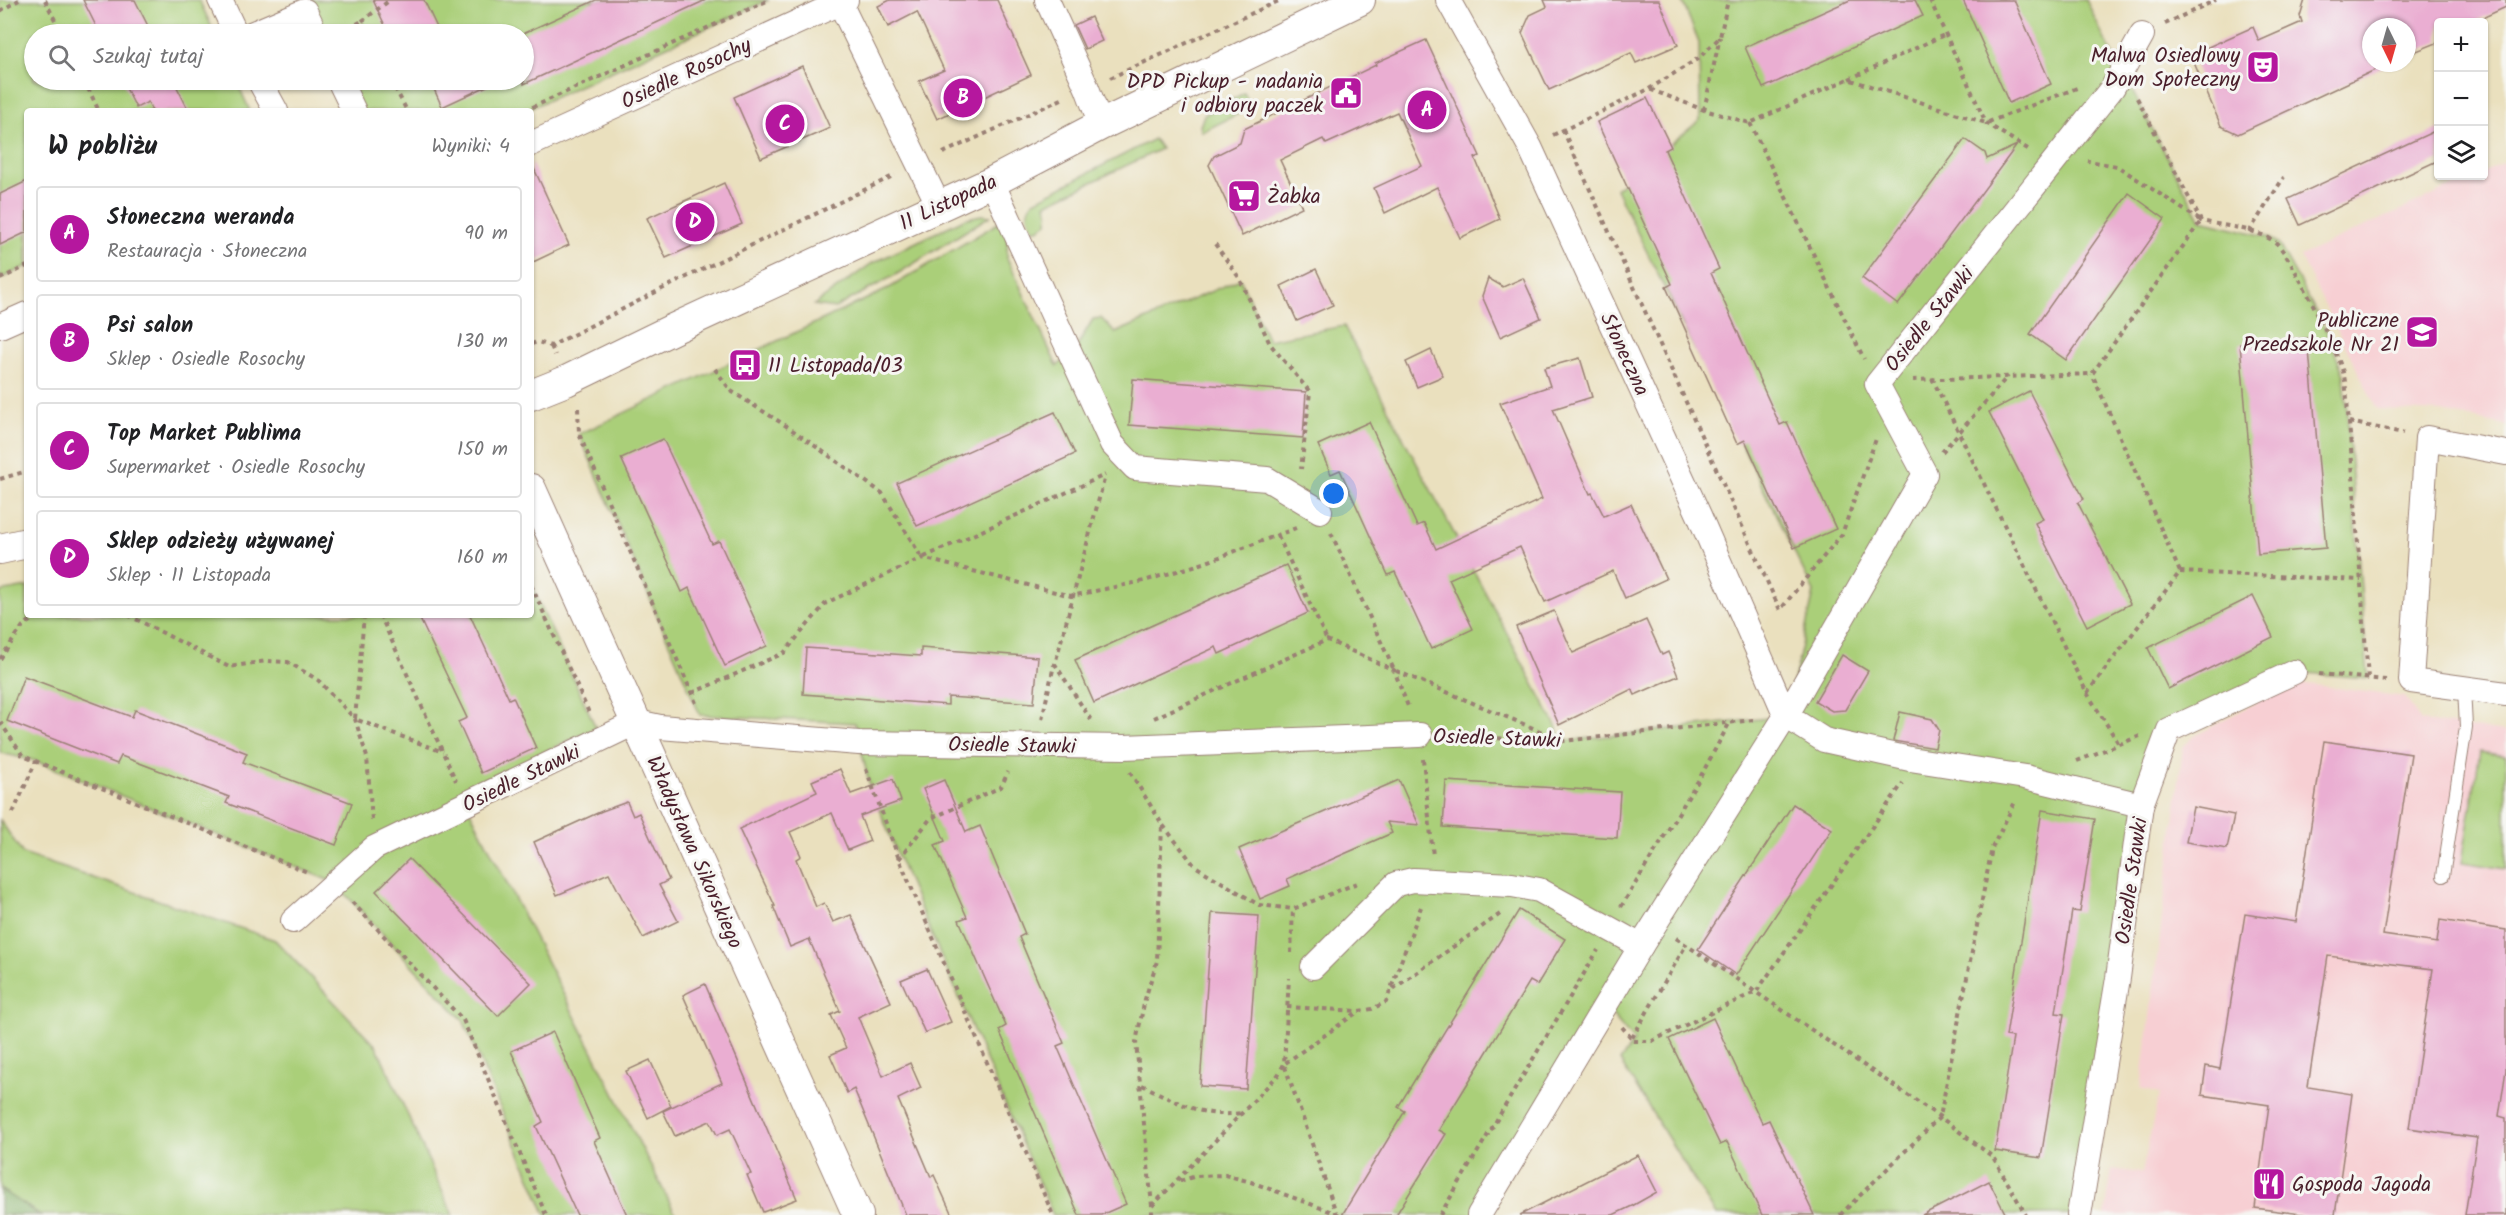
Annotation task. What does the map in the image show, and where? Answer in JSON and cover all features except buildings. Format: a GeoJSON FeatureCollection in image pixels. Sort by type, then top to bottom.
{"type":"FeatureCollection","features":[{"type":"Feature","properties":{"kind":"street"},"geometry":{"type":"LineString","coordinates":[[220,0],[231,24]]}},
{"type":"Feature","properties":{"kind":"street"},"geometry":{"type":"LineString","coordinates":[[1047,0],[1087,88],[1101,125]]}},
{"type":"Feature","properties":{"kind":"street","name":"11 Listopada"},"geometry":{"type":"LineString","coordinates":[[534,394],[566,381],[673,328],[992,182],[1101,125],[1360,0]]}},
{"type":"Feature","properties":{"kind":"street","name":"Słoneczna"},"geometry":{"type":"LineString","coordinates":[[1448,0],[1530,147],[1700,515],[1786,716]]}},
{"type":"Feature","properties":{"kind":"street","name":"Osiedle Rosochy"},"geometry":{"type":"LineString","coordinates":[[534,143],[841,1],[939,206]]}},
{"type":"Feature","properties":{"kind":"street"},"geometry":{"type":"LineString","coordinates":[[270,24],[305,5],[312,24]]}},
{"type":"Feature","properties":{"kind":"street","name":"Osiedle Stawki"},"geometry":{"type":"LineString","coordinates":[[1925,474],[1877,384],[2113,87],[2142,35]]}},
{"type":"Feature","properties":{"kind":"street"},"geometry":{"type":"LineString","coordinates":[[264,90],[274,108]]}},
{"type":"Feature","properties":{"kind":"street"},"geometry":{"type":"LineString","coordinates":[[344,90],[353,108]]}},
{"type":"Feature","properties":{"kind":"street"},"geometry":{"type":"LineString","coordinates":[[992,182],[1112,444],[1135,468],[1267,479],[1320,511]]}},
{"type":"Feature","properties":{"kind":"street"},"geometry":{"type":"LineString","coordinates":[[0,326],[24,315]]}},
{"type":"Feature","properties":{"kind":"street"},"geometry":{"type":"LineString","coordinates":[[2506,453],[2427,438],[2411,681],[2506,694]]}},
{"type":"Feature","properties":{"kind":"street"},"geometry":{"type":"LineString","coordinates":[[1479,1215],[1641,946],[1786,716],[1925,474]]}},
{"type":"Feature","properties":{"kind":"street","name":"Władysława Sikorskiego"},"geometry":{"type":"LineString","coordinates":[[534,496],[858,1215]]}},
{"type":"Feature","properties":{"kind":"street"},"geometry":{"type":"LineString","coordinates":[[0,549],[24,544]]}},
{"type":"Feature","properties":{"kind":"street"},"geometry":{"type":"LineString","coordinates":[[2141,805],[2169,730],[2294,672]]}},
{"type":"Feature","properties":{"kind":"street","name":"Osiedle Stawki"},"geometry":{"type":"LineString","coordinates":[[1786,716],[1824,740],[1918,760],[2025,777],[2141,805],[2118,978],[2079,1215]]}},
{"type":"Feature","properties":{"kind":"street","name":"Osiedle Stawki"},"geometry":{"type":"LineString","coordinates":[[293,921],[374,848],[637,722],[660,727],[859,742],[1124,747],[1420,735]]}},
{"type":"Feature","properties":{"kind":"street"},"geometry":{"type":"LineString","coordinates":[[1301,967],[1396,884],[1413,880],[1512,885],[1539,890],[1641,946]]}},
{"type":"Feature","properties":{"kind":"lane"},"geometry":{"type":"LineString","coordinates":[[2443,876],[2466,727],[2464,688]]}},
{"type":"Feature","properties":{"kind":"path"},"geometry":{"type":"LineString","coordinates":[[0,11],[19,0]]}},
{"type":"Feature","properties":{"kind":"path"},"geometry":{"type":"LineString","coordinates":[[45,0],[57,24]]}},
{"type":"Feature","properties":{"kind":"path"},"geometry":{"type":"LineString","coordinates":[[357,24],[371,16],[390,0]]}},
{"type":"Feature","properties":{"kind":"path"},"geometry":{"type":"LineString","coordinates":[[531,108],[769,0]]}},
{"type":"Feature","properties":{"kind":"path"},"geometry":{"type":"LineString","coordinates":[[1704,110],[1728,0]]}},
{"type":"Feature","properties":{"kind":"path"},"geometry":{"type":"LineString","coordinates":[[1930,0],[1986,123]]}},
{"type":"Feature","properties":{"kind":"path"},"geometry":{"type":"LineString","coordinates":[[2142,35],[2216,0]]}},
{"type":"Feature","properties":{"kind":"path"},"geometry":{"type":"LineString","coordinates":[[1648,89],[1704,110],[1750,123],[1944,35]]}},
{"type":"Feature","properties":{"kind":"path"},"geometry":{"type":"LineString","coordinates":[[1530,147],[1648,89],[1699,58],[1720,37]]}},
{"type":"Feature","properties":{"kind":"path"},"geometry":{"type":"LineString","coordinates":[[1986,123],[2122,70],[2200,220]]}},
{"type":"Feature","properties":{"kind":"path"},"geometry":{"type":"LineString","coordinates":[[1848,79],[1986,123],[2053,165],[2090,161],[2117,166],[2200,220],[2265,236],[2278,243],[2288,257],[2327,332],[2344,375],[2368,678]]}},
{"type":"Feature","properties":{"kind":"path"},"geometry":{"type":"LineString","coordinates":[[89,90],[98,108]]}},
{"type":"Feature","properties":{"kind":"path"},"geometry":{"type":"LineString","coordinates":[[396,90],[405,108]]}},
{"type":"Feature","properties":{"kind":"path"},"geometry":{"type":"LineString","coordinates":[[1750,123],[1877,384],[1932,378],[2092,374]]}},
{"type":"Feature","properties":{"kind":"path"},"geometry":{"type":"LineString","coordinates":[[1563,130],[1780,610],[1842,534],[1888,405]]}},
{"type":"Feature","properties":{"kind":"path"},"geometry":{"type":"LineString","coordinates":[[2249,232],[2284,177]]}},
{"type":"Feature","properties":{"kind":"path"},"geometry":{"type":"LineString","coordinates":[[2092,374],[2200,220]]}},
{"type":"Feature","properties":{"kind":"path"},"geometry":{"type":"LineString","coordinates":[[1215,244],[1240,279],[1270,344],[1310,392],[1301,469],[1394,670],[1420,735],[1434,865],[1386,1002],[1372,1009],[1359,1011],[1287,1007]]}},
{"type":"Feature","properties":{"kind":"path"},"geometry":{"type":"LineString","coordinates":[[0,279],[24,267]]}},
{"type":"Feature","properties":{"kind":"path"},"geometry":{"type":"LineString","coordinates":[[551,346],[579,408],[579,434],[696,704]]}},
{"type":"Feature","properties":{"kind":"path"},"geometry":{"type":"LineString","coordinates":[[716,369],[731,391],[788,427],[882,493],[922,558],[1071,596],[1164,575],[1204,563],[1315,520],[1320,511]]}},
{"type":"Feature","properties":{"kind":"path"},"geometry":{"type":"LineString","coordinates":[[2092,374],[2180,572]]}},
{"type":"Feature","properties":{"kind":"path"},"geometry":{"type":"LineString","coordinates":[[1925,474],[1959,430],[2007,376]]}},
{"type":"Feature","properties":{"kind":"path"},"geometry":{"type":"LineString","coordinates":[[1932,378],[2087,693],[2119,744]]}},
{"type":"Feature","properties":{"kind":"path"},"geometry":{"type":"LineString","coordinates":[[2349,422],[2427,438]]}},
{"type":"Feature","properties":{"kind":"path"},"geometry":{"type":"LineString","coordinates":[[692,693],[784,653],[826,603],[1106,475],[1135,468]]}},
{"type":"Feature","properties":{"kind":"path"},"geometry":{"type":"LineString","coordinates":[[1290,468],[1301,469]]}},
{"type":"Feature","properties":{"kind":"path"},"geometry":{"type":"LineString","coordinates":[[0,478],[24,472]]}},
{"type":"Feature","properties":{"kind":"path"},"geometry":{"type":"LineString","coordinates":[[1036,745],[1071,596],[1106,475]]}},
{"type":"Feature","properties":{"kind":"path"},"geometry":{"type":"LineString","coordinates":[[1278,536],[1327,640],[1564,741]]}},
{"type":"Feature","properties":{"kind":"path"},"geometry":{"type":"LineString","coordinates":[[2180,572],[2361,580]]}},
{"type":"Feature","properties":{"kind":"path"},"geometry":{"type":"LineString","coordinates":[[2087,693],[2180,572]]}},
{"type":"Feature","properties":{"kind":"path"},"geometry":{"type":"LineString","coordinates":[[534,592],[591,718]]}},
{"type":"Feature","properties":{"kind":"path"},"geometry":{"type":"LineString","coordinates":[[0,659],[23,626],[34,618]]}},
{"type":"Feature","properties":{"kind":"path"},"geometry":{"type":"LineString","coordinates":[[134,618],[229,668],[266,661],[288,662],[318,680],[355,719],[443,752]]}},
{"type":"Feature","properties":{"kind":"path"},"geometry":{"type":"LineString","coordinates":[[364,618],[355,719],[367,757],[372,826]]}},
{"type":"Feature","properties":{"kind":"path"},"geometry":{"type":"LineString","coordinates":[[381,618],[460,790]]}},
{"type":"Feature","properties":{"kind":"path"},"geometry":{"type":"LineString","coordinates":[[1153,718],[1327,640]]}},
{"type":"Feature","properties":{"kind":"path"},"geometry":{"type":"LineString","coordinates":[[1055,664],[1100,734],[1124,747],[1122,759],[1162,824],[1195,866],[1260,906],[1293,909],[1368,878]]}},
{"type":"Feature","properties":{"kind":"path"},"geometry":{"type":"LineString","coordinates":[[2294,672],[2411,681]]}},
{"type":"Feature","properties":{"kind":"path","name":"Osiedle Stawki"},"geometry":{"type":"LineString","coordinates":[[1420,735],[1564,741],[1786,716]]}},
{"type":"Feature","properties":{"kind":"path"},"geometry":{"type":"LineString","coordinates":[[1440,1215],[1610,930],[1614,918],[1698,782],[1730,723]]}},
{"type":"Feature","properties":{"kind":"path"},"geometry":{"type":"LineString","coordinates":[[2074,762],[2148,732],[2169,730]]}},
{"type":"Feature","properties":{"kind":"path"},"geometry":{"type":"LineString","coordinates":[[859,742],[869,783],[899,859],[1053,1215]]}},
{"type":"Feature","properties":{"kind":"path"},"geometry":{"type":"LineString","coordinates":[[1605,1006],[1634,1041],[1652,1041],[1757,991],[1918,760]]}},
{"type":"Feature","properties":{"kind":"path"},"geometry":{"type":"LineString","coordinates":[[13,813],[36,761]]}},
{"type":"Feature","properties":{"kind":"path"},"geometry":{"type":"LineString","coordinates":[[1840,1215],[1940,1117],[1992,848],[2013,809],[2025,777]]}},
{"type":"Feature","properties":{"kind":"path"},"geometry":{"type":"LineString","coordinates":[[899,859],[930,819],[1001,787]]}},
{"type":"Feature","properties":{"kind":"path"},"geometry":{"type":"LineString","coordinates":[[1152,1215],[1142,1085],[1136,1042],[1145,999],[1157,961],[1162,824]]}},
{"type":"Feature","properties":{"kind":"path"},"geometry":{"type":"LineString","coordinates":[[1392,989],[1539,890]]}},
{"type":"Feature","properties":{"kind":"path"},"geometry":{"type":"LineString","coordinates":[[1290,957],[1293,909]]}},
{"type":"Feature","properties":{"kind":"path"},"geometry":{"type":"LineString","coordinates":[[1655,925],[1757,991],[1940,1117],[1993,1157],[2026,1215]]}},
{"type":"Feature","properties":{"kind":"path"},"geometry":{"type":"LineString","coordinates":[[1632,1038],[1686,945]]}},
{"type":"Feature","properties":{"kind":"path"},"geometry":{"type":"LineString","coordinates":[[1301,967],[1287,1007],[1284,1064],[1338,1214]]}},
{"type":"Feature","properties":{"kind":"path"},"geometry":{"type":"LineString","coordinates":[[1152,1206],[1179,1181],[1278,1075],[1284,1064],[1359,1011]]}},
{"type":"Feature","properties":{"kind":"path"},"geometry":{"type":"LineString","coordinates":[[1142,1085],[1197,1112],[1227,1115],[1242,1113]]}},
{"type":"Feature","properties":{"kind":"path"},"geometry":{"type":"LineString","coordinates":[[1179,1181],[1203,1175],[1225,1175],[1338,1214]]}},
{"type":"Feature","properties":{"kind":"shaded area","name":"Publiczne Przedszkole Nr 21"},"geometry":{"type":"Polygon","coordinates":[[[2506,162],[2506,425],[2441,412],[2377,409],[2300,256],[2466,180],[2488,180],[2488,170],[2506,162]]]}},
{"type":"Feature","properties":{"kind":"shaded area"},"geometry":{"type":"Polygon","coordinates":[[[2293,682],[2405,697],[2421,721],[2506,732],[2506,1215],[2105,1215],[2112,1169],[2142,1173],[2159,1094],[2141,1089],[2183,747],[2193,737],[2293,682]]]}},
{"type":"Feature","properties":{"kind":"green space"},"geometry":{"type":"Polygon","coordinates":[[[0,0],[199,0],[210,24],[24,24],[24,90],[241,90],[249,108],[24,108],[24,267],[0,279],[0,0]]]}},
{"type":"Feature","properties":{"kind":"green space"},"geometry":{"type":"Polygon","coordinates":[[[306,0],[769,0],[531,108],[353,108],[344,90],[534,90],[534,24],[313,24],[306,0]]]}},
{"type":"Feature","properties":{"kind":"green space"},"geometry":{"type":"Polygon","coordinates":[[[1682,0],[2086,0],[2201,220],[2265,236],[2278,243],[2327,332],[2344,375],[2368,678],[2294,672],[2169,730],[2141,805],[2079,1215],[1716,1215],[1620,1061],[1634,1041],[1605,1006],[1479,1215],[1053,1215],[899,859],[869,783],[855,723],[700,715],[579,434],[886,290],[1008,217],[1007,258],[1057,366],[1073,353],[1093,319],[1101,318],[1115,333],[1240,279],[1268,340],[1344,326],[1564,741],[1786,716],[1814,592],[1616,189],[1700,120],[1699,43],[1682,0]]]}},
{"type":"Feature","properties":{"kind":"green space"},"geometry":{"type":"Polygon","coordinates":[[[1244,93],[1252,107],[1202,132],[1200,126],[1204,115],[1244,93]]]}},
{"type":"Feature","properties":{"kind":"green space"},"geometry":{"type":"Polygon","coordinates":[[[1154,139],[1161,149],[1046,204],[1047,223],[1038,229],[1033,229],[1028,218],[1028,211],[1034,201],[1154,139]]]}},
{"type":"Feature","properties":{"kind":"green space"},"geometry":{"type":"Polygon","coordinates":[[[981,215],[990,216],[897,274],[835,308],[814,305],[871,264],[964,219],[981,215]]]}},
{"type":"Feature","properties":{"kind":"green space"},"geometry":{"type":"Polygon","coordinates":[[[24,588],[24,618],[534,618],[534,592],[596,728],[460,791],[676,1215],[546,1215],[463,1020],[335,883],[36,761],[0,753],[0,592],[24,588]]]}},
{"type":"Feature","properties":{"kind":"green space"},"geometry":{"type":"Polygon","coordinates":[[[2480,752],[2506,756],[2506,869],[2462,862],[2480,752]]]}},
{"type":"Feature","properties":{"kind":"green space"},"geometry":{"type":"Polygon","coordinates":[[[0,820],[23,854],[275,940],[377,1047],[453,1215],[40,1215],[0,1189],[0,820]]]}},
{"type":"Feature","properties":{"kind":"green space"},"geometry":{"type":"Polygon","coordinates":[[[0,1189],[40,1215],[0,1215],[0,1189]]]}},
{"type":"Feature","properties":{"kind":"place","name":"Malwa Osiedlowy Dom Społeczny"},"geometry":{"type":"Point","coordinates":[2263,67]}},
{"type":"Feature","properties":{"kind":"place","name":"DPD Pickup - nadania i odbiory paczek"},"geometry":{"type":"Point","coordinates":[1346,93]}},
{"type":"Feature","properties":{"kind":"place","name":"Psi salon"},"geometry":{"type":"Point","coordinates":[963,98]}},
{"type":"Feature","properties":{"kind":"place","name":"Słoneczna weranda"},"geometry":{"type":"Point","coordinates":[1427,110]}},
{"type":"Feature","properties":{"kind":"place","name":"Top Market Publima"},"geometry":{"type":"Point","coordinates":[785,124]}},
{"type":"Feature","properties":{"kind":"place","name":"Żabka"},"geometry":{"type":"Point","coordinates":[1244,196]}},
{"type":"Feature","properties":{"kind":"place","name":"Sklep odzieży używanej"},"geometry":{"type":"Point","coordinates":[695,222]}},
{"type":"Feature","properties":{"kind":"place","name":"Publiczne Przedszkole Nr 21"},"geometry":{"type":"Point","coordinates":[2422,332]}},
{"type":"Feature","properties":{"kind":"place","name":"11 Listopada/03"},"geometry":{"type":"Point","coordinates":[745,365]}},
{"type":"Feature","properties":{"kind":"place","name":"Gospoda Jagoda"},"geometry":{"type":"Point","coordinates":[2269,1184]}}]}
